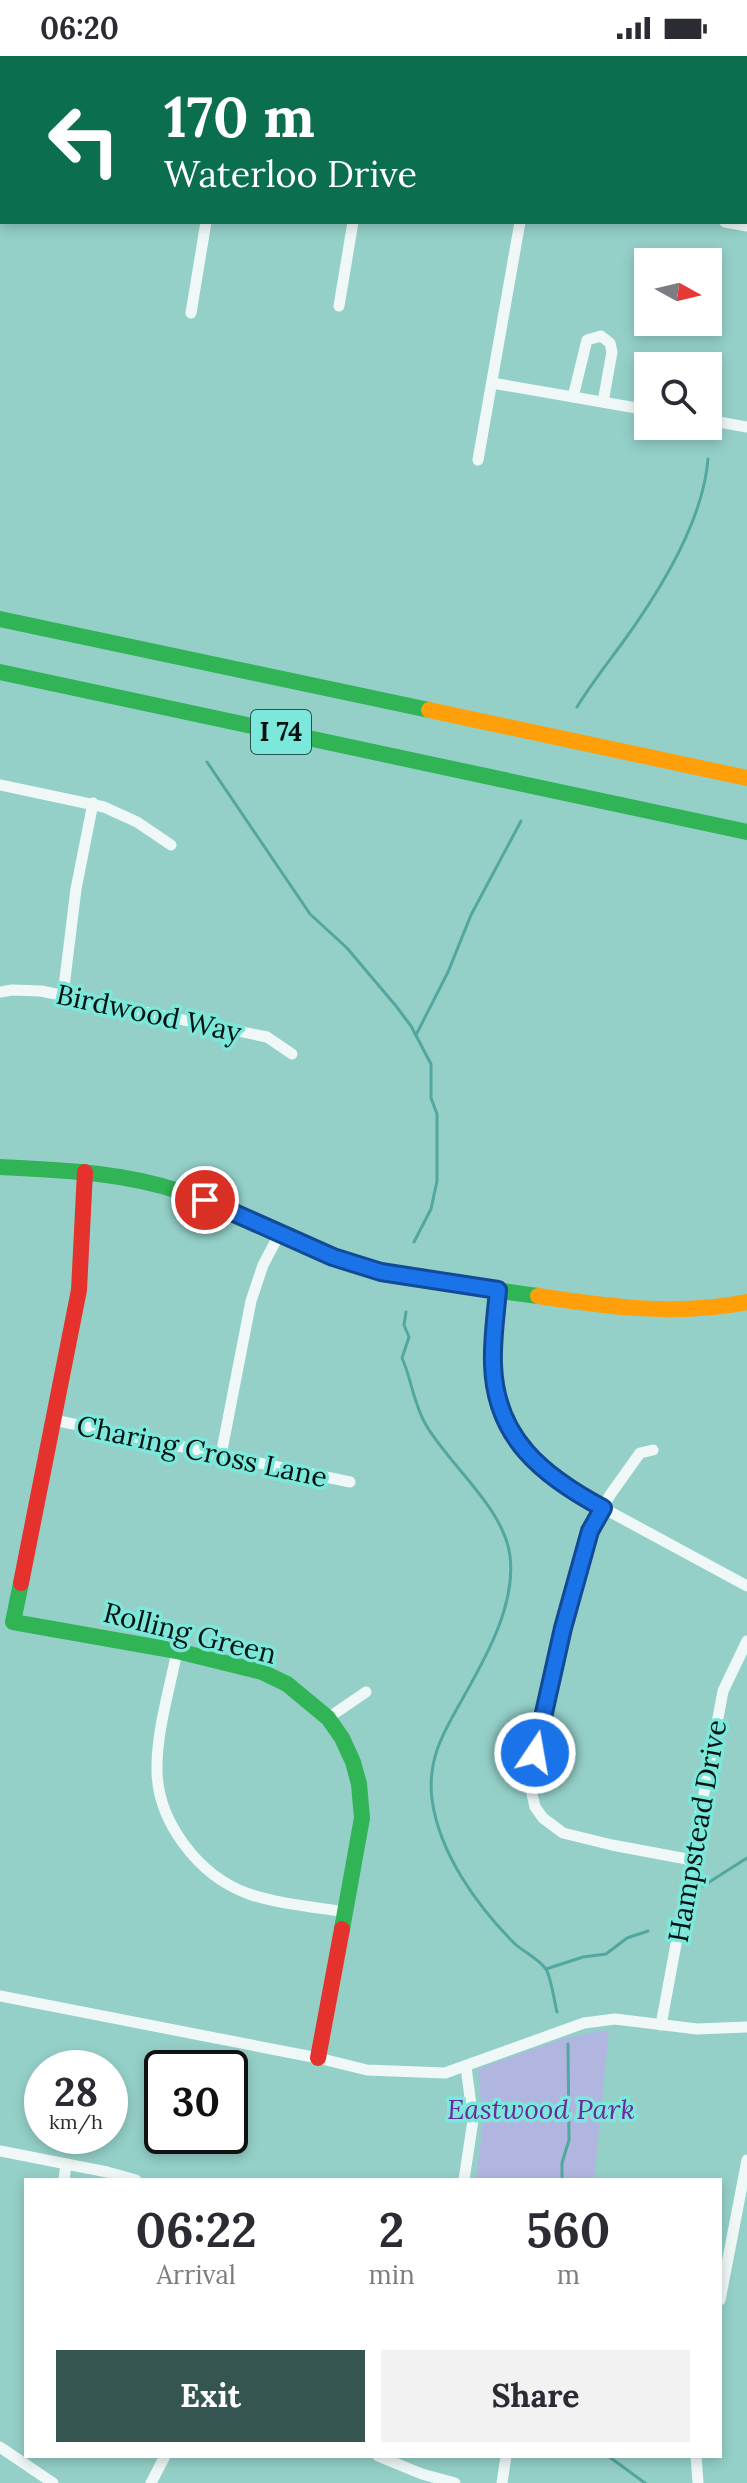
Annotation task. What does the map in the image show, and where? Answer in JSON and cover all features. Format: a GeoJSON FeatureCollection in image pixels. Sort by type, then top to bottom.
{"type":"FeatureCollection","features":[{"type":"Feature","properties":{"kind":"main road","name":"I 74"},"geometry":{"type":"LineString","coordinates":[[0,619],[746,777]]}},
{"type":"Feature","properties":{"kind":"main road","name":"I 74"},"geometry":{"type":"LineString","coordinates":[[0,672],[747,832]]}},
{"type":"Feature","properties":{"kind":"main road"},"geometry":{"type":"LineString","coordinates":[[0,1167],[132,1178],[181,1191],[333,1257],[381,1272],[648,1311],[700,1312],[747,1302]]}},
{"type":"Feature","properties":{"kind":"main road"},"geometry":{"type":"LineString","coordinates":[[54,1420],[79,1290],[85,1172]]}},
{"type":"Feature","properties":{"kind":"main road","name":"Rolling Green"},"geometry":{"type":"LineString","coordinates":[[54,1420],[13,1622],[177,1651],[264,1673],[287,1684],[328,1718],[353,1762],[359,1784],[362,1818],[318,2058]]}},
{"type":"Feature","properties":{"kind":"street"},"geometry":{"type":"LineString","coordinates":[[191,313],[206,224]]}},
{"type":"Feature","properties":{"kind":"street"},"geometry":{"type":"LineString","coordinates":[[339,306],[353,224]]}},
{"type":"Feature","properties":{"kind":"street"},"geometry":{"type":"LineString","coordinates":[[478,460],[520,224]]}},
{"type":"Feature","properties":{"kind":"street"},"geometry":{"type":"LineString","coordinates":[[573,397],[587,340],[601,336],[610,343],[612,352],[603,402]]}},
{"type":"Feature","properties":{"kind":"street"},"geometry":{"type":"LineString","coordinates":[[492,383],[634,408]]}},
{"type":"Feature","properties":{"kind":"street"},"geometry":{"type":"LineString","coordinates":[[722,423],[747,427]]}},
{"type":"Feature","properties":{"kind":"street"},"geometry":{"type":"LineString","coordinates":[[0,785],[93,803],[137,822],[171,845]]}},
{"type":"Feature","properties":{"kind":"street"},"geometry":{"type":"LineString","coordinates":[[63,995],[76,889],[93,803]]}},
{"type":"Feature","properties":{"kind":"street","name":"Birdwood Way"},"geometry":{"type":"LineString","coordinates":[[0,992],[26,990],[63,995],[267,1037],[292,1054]]}},
{"type":"Feature","properties":{"kind":"street"},"geometry":{"type":"LineString","coordinates":[[221,1455],[251,1301],[263,1265],[280,1233]]}},
{"type":"Feature","properties":{"kind":"street"},"geometry":{"type":"LineString","coordinates":[[498,1290],[493,1368],[497,1397],[507,1424],[523,1449],[544,1473],[566,1488],[747,1586]]}},
{"type":"Feature","properties":{"kind":"street","name":"Charing Cross Lane"},"geometry":{"type":"LineString","coordinates":[[54,1420],[350,1482]]}},
{"type":"Feature","properties":{"kind":"street"},"geometry":{"type":"LineString","coordinates":[[653,1450],[640,1453],[590,1531],[563,1628],[530,1777],[532,1796],[543,1818],[563,1833],[692,1860]]}},
{"type":"Feature","properties":{"kind":"street","name":"Hampstead Drive"},"geometry":{"type":"LineString","coordinates":[[661,2025],[723,1691],[747,1641]]}},
{"type":"Feature","properties":{"kind":"street"},"geometry":{"type":"LineString","coordinates":[[177,1651],[157,1767],[163,1808],[177,1836],[195,1859],[247,1894],[346,1912]]}},
{"type":"Feature","properties":{"kind":"street"},"geometry":{"type":"LineString","coordinates":[[328,1718],[366,1692]]}},
{"type":"Feature","properties":{"kind":"street"},"geometry":{"type":"LineString","coordinates":[[0,1996],[367,2070],[397,2073],[445,2073],[584,2023],[615,2019],[697,2029],[747,2027]]}},
{"type":"Feature","properties":{"kind":"street"},"geometry":{"type":"LineString","coordinates":[[464,2178],[473,2120],[466,2067]]}},
{"type":"Feature","properties":{"kind":"street"},"geometry":{"type":"LineString","coordinates":[[0,2151],[127,2178]]}},
{"type":"Feature","properties":{"kind":"street"},"geometry":{"type":"LineString","coordinates":[[722,2290],[747,2160]]}},
{"type":"Feature","properties":{"kind":"street"},"geometry":{"type":"LineString","coordinates":[[64,2178],[66,2164]]}},
{"type":"Feature","properties":{"kind":"street"},"geometry":{"type":"LineString","coordinates":[[0,2447],[53,2483]]}},
{"type":"Feature","properties":{"kind":"street"},"geometry":{"type":"LineString","coordinates":[[151,2483],[164,2458]]}},
{"type":"Feature","properties":{"kind":"street"},"geometry":{"type":"LineString","coordinates":[[383,2458],[455,2483]]}},
{"type":"Feature","properties":{"kind":"street"},"geometry":{"type":"LineString","coordinates":[[502,2483],[506,2458]]}},
{"type":"Feature","properties":{"kind":"street"},"geometry":{"type":"LineString","coordinates":[[696,2458],[698,2483]]}},
{"type":"Feature","properties":{"kind":"green space","name":"Eastwood Park"},"geometry":{"type":"Polygon","coordinates":[[[609,2030],[594,2178],[476,2178],[483,2121],[478,2069],[565,2038],[609,2030]]]}},
{"type":"Feature","properties":{"kind":"waterway"},"geometry":{"type":"LineString","coordinates":[[577,707],[651,601],[678,555],[698,507],[708,459]]}},
{"type":"Feature","properties":{"kind":"waterway"},"geometry":{"type":"LineString","coordinates":[[207,762],[310,914],[347,948],[396,1006],[411,1026],[431,1064],[431,1098],[437,1114],[437,1181],[431,1209],[414,1242]]}},
{"type":"Feature","properties":{"kind":"waterway"},"geometry":{"type":"LineString","coordinates":[[416,1035],[448,972],[471,915],[521,821]]}},
{"type":"Feature","properties":{"kind":"waterway"},"geometry":{"type":"LineString","coordinates":[[406,1312],[404,1325],[409,1337],[402,1358],[422,1417],[498,1521],[510,1556],[511,1574],[504,1612],[435,1758],[431,1785],[436,1819],[451,1859],[474,1896],[515,1944],[545,1967],[557,2012]]}},
{"type":"Feature","properties":{"kind":"waterway"},"geometry":{"type":"LineString","coordinates":[[703,1886],[747,1858]]}},
{"type":"Feature","properties":{"kind":"waterway"},"geometry":{"type":"LineString","coordinates":[[546,1969],[583,1957],[606,1954],[627,1938],[648,1931]]}},
{"type":"Feature","properties":{"kind":"waterway"},"geometry":{"type":"LineString","coordinates":[[562,2178],[562,2163],[569,2140],[568,2044]]}},
{"type":"Feature","properties":{"kind":"waterway"},"geometry":{"type":"LineString","coordinates":[[611,2458],[645,2483]]}},
{"type":"Feature","properties":{"kind":"traffic: fast"},"geometry":{"type":"LineString","coordinates":[[0,619],[429,710]]}},
{"type":"Feature","properties":{"kind":"traffic: fast"},"geometry":{"type":"LineString","coordinates":[[0,672],[747,832]]}},
{"type":"Feature","properties":{"kind":"traffic: fast"},"geometry":{"type":"LineString","coordinates":[[0,1167],[92,1173],[160,1185],[204,1200],[312,1249],[357,1265],[424,1280],[538,1296]]}},
{"type":"Feature","properties":{"kind":"traffic: fast"},"geometry":{"type":"LineString","coordinates":[[21,1583],[13,1622],[177,1651],[262,1672],[287,1684],[328,1718],[353,1762],[359,1784],[362,1818],[342,1929]]}},
{"type":"Feature","properties":{"kind":"traffic: slow"},"geometry":{"type":"LineString","coordinates":[[429,710],[747,778]]}},
{"type":"Feature","properties":{"kind":"traffic: slow"},"geometry":{"type":"LineString","coordinates":[[538,1296],[668,1309],[747,1302]]}},
{"type":"Feature","properties":{"kind":"traffic: jam"},"geometry":{"type":"LineString","coordinates":[[21,1583],[79,1290],[85,1172]]}},
{"type":"Feature","properties":{"kind":"traffic: jam"},"geometry":{"type":"LineString","coordinates":[[318,2058],[342,1929]]}},
{"type":"Feature","properties":{"kind":"route"},"geometry":{"type":"LineString","coordinates":[[205,1200],[333,1257],[381,1272],[498,1290],[493,1368],[497,1397],[507,1424],[544,1473],[603,1508],[590,1531],[563,1628],[535,1753]]}}]}
